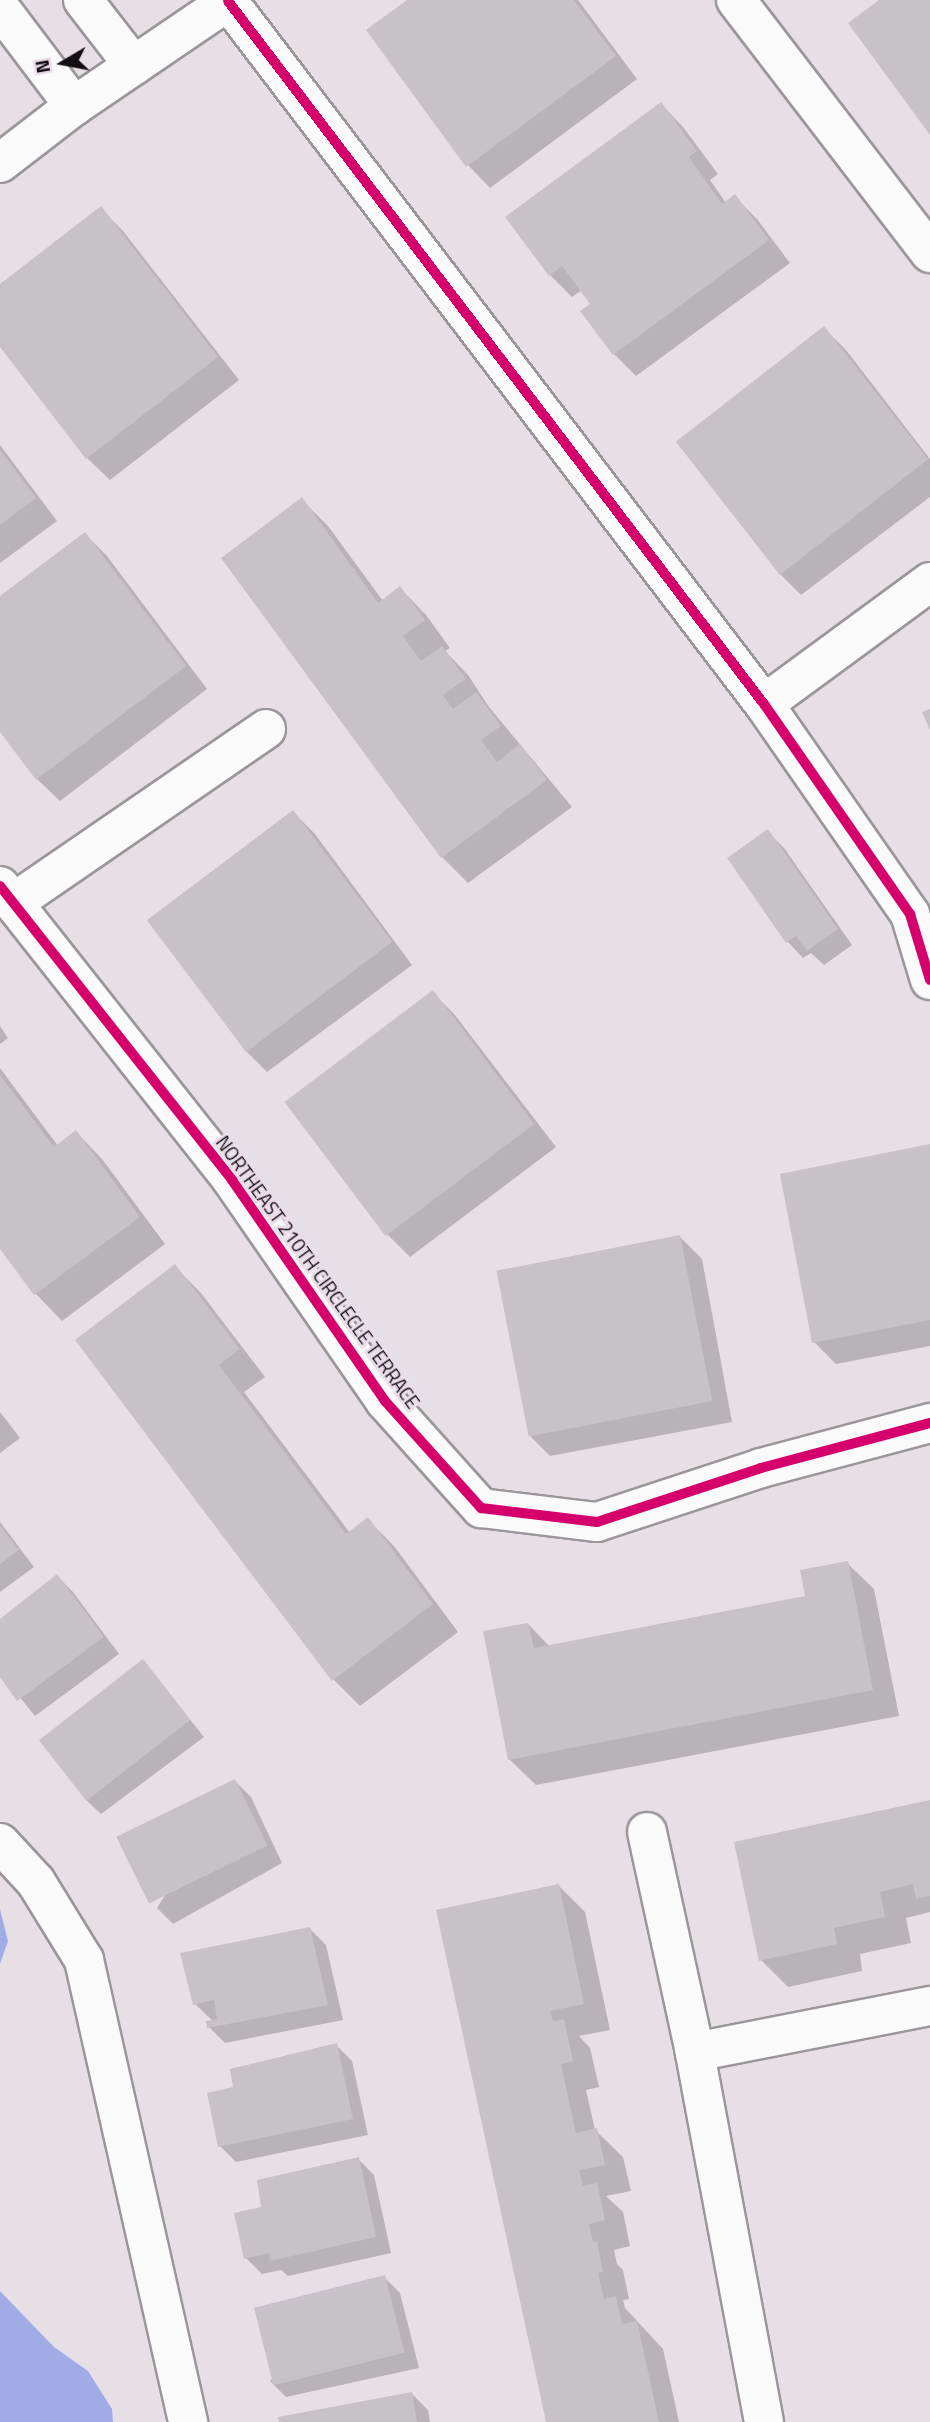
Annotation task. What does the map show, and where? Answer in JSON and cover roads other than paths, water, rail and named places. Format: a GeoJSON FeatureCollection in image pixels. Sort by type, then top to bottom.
{"type":"FeatureCollection","features":[{"type":"Feature","properties":{"kind":"street"},"geometry":{"type":"LineString","coordinates":[[83,0],[134,65]]}},
{"type":"Feature","properties":{"kind":"street"},"geometry":{"type":"LineString","coordinates":[[736,0],[930,253]]}},
{"type":"Feature","properties":{"kind":"street"},"geometry":{"type":"LineString","coordinates":[[0,163],[74,106],[229,1],[764,704],[910,914],[930,980]]}},
{"type":"Feature","properties":{"kind":"street"},"geometry":{"type":"LineString","coordinates":[[0,8],[74,106]]}},
{"type":"Feature","properties":{"kind":"street"},"geometry":{"type":"LineString","coordinates":[[764,704],[930,582]]}},
{"type":"Feature","properties":{"kind":"street"},"geometry":{"type":"LineString","coordinates":[[7,894],[266,729]]}},
{"type":"Feature","properties":{"kind":"street","name":"NORTHEAST 210TH CIRCLECLE TERRACE"},"geometry":{"type":"LineString","coordinates":[[7,894],[233,1180],[385,1401],[481,1508],[597,1522],[761,1468],[930,1423]]}},
{"type":"Feature","properties":{"kind":"street"},"geometry":{"type":"LineString","coordinates":[[647,1832],[695,2052],[764,2422]]}},
{"type":"Feature","properties":{"kind":"street"},"geometry":{"type":"LineString","coordinates":[[0,1843],[36,1882],[84,1960],[188,2422]]}},
{"type":"Feature","properties":{"kind":"street"},"geometry":{"type":"LineString","coordinates":[[695,2052],[930,2006]]}},
{"type":"Feature","properties":{"kind":"water"},"geometry":{"type":"Polygon","coordinates":[[[0,1909],[8,1941],[0,1964],[0,1909]]]}},
{"type":"Feature","properties":{"kind":"water"},"geometry":{"type":"Polygon","coordinates":[[[0,2291],[54,2347],[88,2371],[112,2409],[113,2422],[0,2422],[0,2291]]]}}]}
